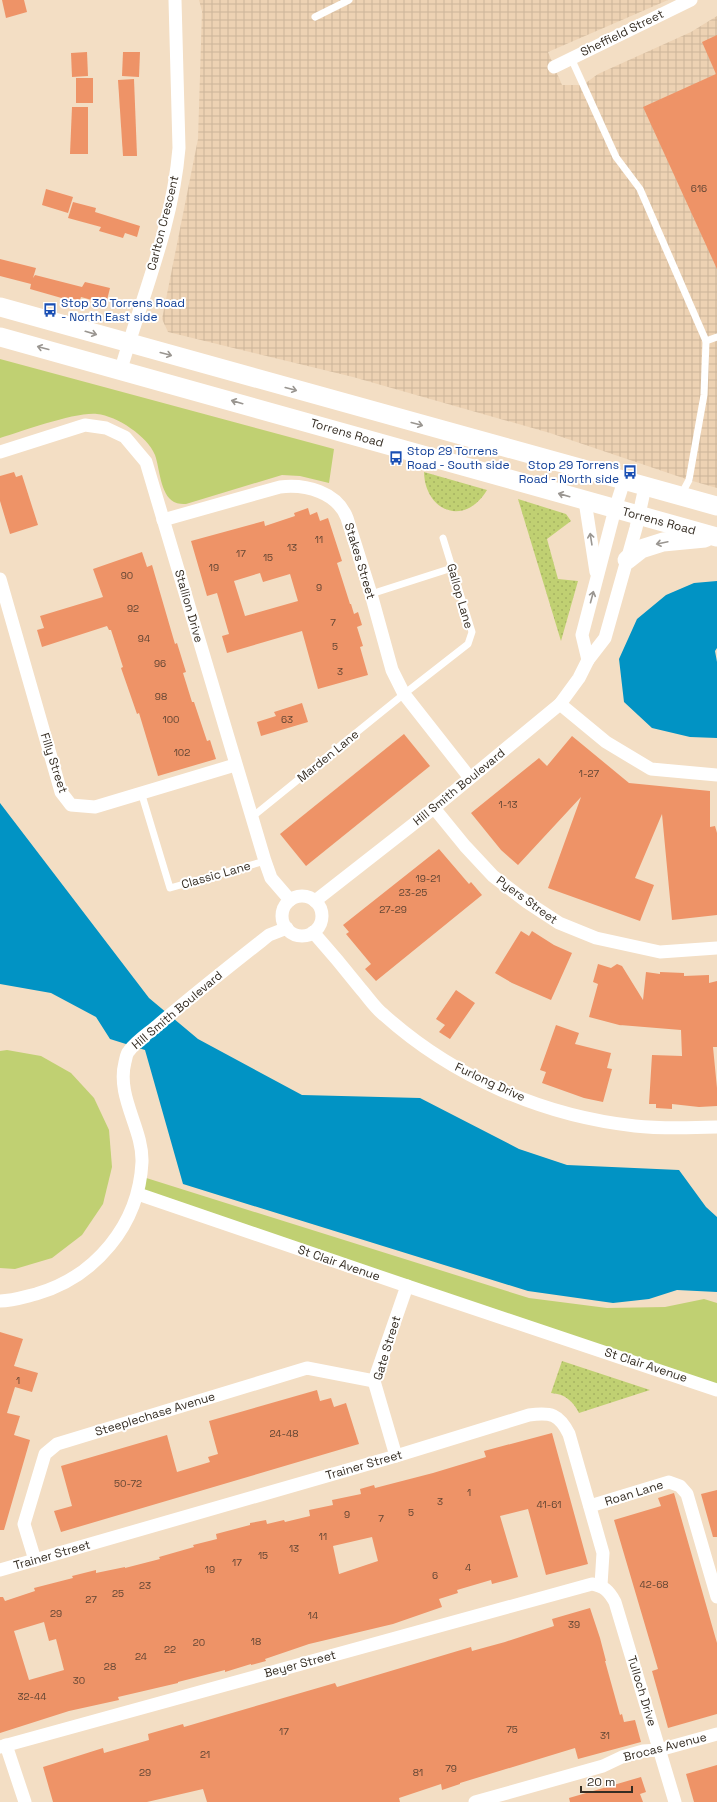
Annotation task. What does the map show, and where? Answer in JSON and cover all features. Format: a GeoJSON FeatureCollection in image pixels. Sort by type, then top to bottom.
{"type":"FeatureCollection","features":[{"type":"Feature","properties":{"kind":"main road"},"geometry":{"type":"LineString","coordinates":[[0,307],[128,344],[717,506]]}},
{"type":"Feature","properties":{"kind":"main road","name":"Torrens Road"},"geometry":{"type":"LineString","coordinates":[[0,337],[716,537]]}},
{"type":"Feature","properties":{"kind":"main road"},"geometry":{"type":"LineString","coordinates":[[627,560],[641,549],[663,542],[716,537]]}},
{"type":"Feature","properties":{"kind":"street","name":"Carlton Crescent"},"geometry":{"type":"LineString","coordinates":[[121,370],[161,241],[177,170],[179,148],[174,0]]}},
{"type":"Feature","properties":{"kind":"street","name":"Sheffield Street"},"geometry":{"type":"LineString","coordinates":[[554,67],[691,0]]}},
{"type":"Feature","properties":{"kind":"street","name":"Stallion Drive"},"geometry":{"type":"LineString","coordinates":[[0,452],[85,425],[106,428],[125,437],[146,462],[265,861],[271,878],[290,900]]}},
{"type":"Feature","properties":{"kind":"street"},"geometry":{"type":"LineString","coordinates":[[588,660],[582,635],[615,509],[624,481]]}},
{"type":"Feature","properties":{"kind":"street","name":"Stakes Street"},"geometry":{"type":"LineString","coordinates":[[164,520],[280,487],[294,485],[315,490],[336,500],[343,509],[371,594],[392,670],[404,694],[470,778]]}},
{"type":"Feature","properties":{"kind":"street","name":"Hill Smith Boulevard"},"geometry":{"type":"LineString","coordinates":[[315,901],[434,808],[560,704],[579,678],[588,660],[605,638],[627,560],[645,487]]}},
{"type":"Feature","properties":{"kind":"street"},"geometry":{"type":"LineString","coordinates":[[584,500],[597,578]]}},
{"type":"Feature","properties":{"kind":"street","name":"Filly Street"},"geometry":{"type":"LineString","coordinates":[[0,579],[61,792],[71,805],[95,806],[236,765]]}},
{"type":"Feature","properties":{"kind":"street"},"geometry":{"type":"LineString","coordinates":[[560,704],[606,742],[651,769],[717,774]]}},
{"type":"Feature","properties":{"kind":"street","name":"Pyers Street"},"geometry":{"type":"LineString","coordinates":[[434,808],[465,846],[493,876],[527,902],[559,923],[596,938],[660,952],[717,948]]}},
{"type":"Feature","properties":{"kind":"street"},"geometry":{"type":"LineString","coordinates":[[302,896],[315,901],[321,911],[322,917],[321,923],[313,932],[296,935],[286,928],[283,923],[283,910],[290,900],[302,896]]}},
{"type":"Feature","properties":{"kind":"street","name":"Hill Smith Boulevard"},"geometry":{"type":"LineString","coordinates":[[138,1194],[142,1161],[137,1129],[124,1091],[122,1072],[128,1051],[174,1011],[269,935],[286,928]]}},
{"type":"Feature","properties":{"kind":"street","name":"Furlong Drive"},"geometry":{"type":"LineString","coordinates":[[313,932],[382,1014],[417,1043],[456,1068],[509,1094],[572,1115],[635,1126],[684,1129],[717,1127]]}},
{"type":"Feature","properties":{"kind":"street"},"geometry":{"type":"LineString","coordinates":[[0,1301],[20,1299],[49,1290],[63,1284],[88,1269],[106,1252],[119,1236],[138,1194]]}},
{"type":"Feature","properties":{"kind":"street","name":"St Clair Avenue"},"geometry":{"type":"LineString","coordinates":[[138,1194],[717,1390]]}},
{"type":"Feature","properties":{"kind":"street","name":"Gate Street"},"geometry":{"type":"LineString","coordinates":[[396,1456],[374,1381],[407,1286]]}},
{"type":"Feature","properties":{"kind":"street","name":"Steeplechase Avenue"},"geometry":{"type":"LineString","coordinates":[[34,1560],[24,1524],[45,1454],[57,1444],[307,1368],[374,1381]]}},
{"type":"Feature","properties":{"kind":"street","name":"Trainer Street"},"geometry":{"type":"LineString","coordinates":[[0,1570],[396,1456],[529,1415],[546,1413],[563,1421],[569,1434],[602,1553],[601,1585]]}},
{"type":"Feature","properties":{"kind":"street","name":"Roan Lane"},"geometry":{"type":"LineString","coordinates":[[590,1506],[669,1482],[680,1486],[687,1494],[717,1597]]}},
{"type":"Feature","properties":{"kind":"street","name":"Beyer Street"},"geometry":{"type":"LineString","coordinates":[[3,1746],[592,1584],[601,1585]]}},
{"type":"Feature","properties":{"kind":"street","name":"Tulloch Drive"},"geometry":{"type":"LineString","coordinates":[[601,1585],[609,1592],[615,1602],[675,1802]]}},
{"type":"Feature","properties":{"kind":"street","name":"Brocas Avenue"},"geometry":{"type":"LineString","coordinates":[[475,1802],[603,1766],[622,1757],[643,1751],[660,1750],[717,1734]]}},
{"type":"Feature","properties":{"kind":"street"},"geometry":{"type":"LineString","coordinates":[[3,1746],[25,1802]]}},
{"type":"Feature","properties":{"kind":"lane"},"geometry":{"type":"LineString","coordinates":[[315,17],[349,0]]}},
{"type":"Feature","properties":{"kind":"lane"},"geometry":{"type":"LineString","coordinates":[[571,58],[616,157],[640,189],[706,341],[704,394],[689,480],[680,496]]}},
{"type":"Feature","properties":{"kind":"lane"},"geometry":{"type":"LineString","coordinates":[[706,341],[717,336]]}},
{"type":"Feature","properties":{"kind":"lane","name":"Gallop Lane"},"geometry":{"type":"LineString","coordinates":[[404,694],[468,644],[472,632],[443,538]]}},
{"type":"Feature","properties":{"kind":"lane"},"geometry":{"type":"LineString","coordinates":[[371,594],[452,568]]}},
{"type":"Feature","properties":{"kind":"lane","name":"Marden Lane"},"geometry":{"type":"LineString","coordinates":[[252,818],[404,694]]}},
{"type":"Feature","properties":{"kind":"lane","name":"Classic Lane"},"geometry":{"type":"LineString","coordinates":[[141,792],[170,888],[265,861]]}},
{"type":"Feature","properties":{"kind":"shaded area"},"geometry":{"type":"Polygon","coordinates":[[[199,0],[668,0],[548,52],[562,85],[583,85],[598,74],[691,32],[717,16],[717,488],[550,433],[353,377],[168,332],[162,319],[198,139],[202,11],[199,0]]]}},
{"type":"Feature","properties":{"kind":"green space"},"geometry":{"type":"Polygon","coordinates":[[[0,359],[334,449],[329,483],[300,476],[282,475],[186,504],[180,504],[174,502],[166,493],[161,481],[155,455],[151,448],[130,428],[105,416],[87,414],[76,416],[0,438],[0,359]]]}},
{"type":"Feature","properties":{"kind":"green space"},"geometry":{"type":"Polygon","coordinates":[[[424,472],[487,490],[478,501],[468,508],[458,511],[448,510],[439,505],[431,497],[426,486],[424,472]]]}},
{"type":"Feature","properties":{"kind":"green space"},"geometry":{"type":"Polygon","coordinates":[[[518,499],[566,514],[571,521],[547,539],[558,579],[578,581],[561,641],[518,499]]]}},
{"type":"Feature","properties":{"kind":"green space"},"geometry":{"type":"Polygon","coordinates":[[[7,1050],[41,1056],[71,1073],[94,1098],[109,1130],[112,1167],[103,1204],[82,1235],[52,1258],[15,1269],[0,1268],[0,1051],[7,1050]]]}},
{"type":"Feature","properties":{"kind":"green space"},"geometry":{"type":"Polygon","coordinates":[[[140,1176],[529,1298],[607,1308],[665,1307],[704,1299],[717,1303],[717,1384],[138,1194],[140,1176]]]}},
{"type":"Feature","properties":{"kind":"green space"},"geometry":{"type":"Polygon","coordinates":[[[562,1361],[650,1390],[579,1413],[568,1399],[551,1393],[562,1361]]]}},
{"type":"Feature","properties":{"kind":"water"},"geometry":{"type":"Polygon","coordinates":[[[717,581],[717,648],[715,651],[717,662],[717,738],[690,737],[652,728],[624,702],[619,659],[637,619],[666,595],[694,583],[717,581]]]}},
{"type":"Feature","properties":{"kind":"water"},"geometry":{"type":"Polygon","coordinates":[[[0,803],[149,998],[198,1039],[302,1095],[420,1098],[519,1149],[567,1165],[679,1170],[706,1207],[717,1217],[717,1292],[677,1290],[649,1299],[613,1303],[528,1291],[183,1184],[145,1050],[110,1039],[96,1017],[51,993],[0,984],[0,803]]]}},
{"type":"Feature","properties":{"kind":"building"},"geometry":{"type":"Polygon","coordinates":[[[2,0],[24,0],[27,12],[6,18],[2,0]]]}},
{"type":"Feature","properties":{"kind":"building"},"geometry":{"type":"Polygon","coordinates":[[[717,35],[717,269],[643,107],[716,74],[702,42],[717,35]]]}},
{"type":"Feature","properties":{"kind":"building"},"geometry":{"type":"Polygon","coordinates":[[[87,52],[88,76],[72,77],[71,53],[87,52]]]}},
{"type":"Feature","properties":{"kind":"building"},"geometry":{"type":"Polygon","coordinates":[[[123,52],[140,52],[139,77],[122,76],[123,52]]]}},
{"type":"Feature","properties":{"kind":"building"},"geometry":{"type":"Polygon","coordinates":[[[76,78],[93,78],[93,103],[76,103],[76,78]]]}},
{"type":"Feature","properties":{"kind":"building"},"geometry":{"type":"Polygon","coordinates":[[[134,79],[137,156],[123,156],[118,80],[134,79]]]}},
{"type":"Feature","properties":{"kind":"building"},"geometry":{"type":"Polygon","coordinates":[[[72,107],[88,107],[88,154],[70,154],[72,107]]]}},
{"type":"Feature","properties":{"kind":"building"},"geometry":{"type":"Polygon","coordinates":[[[46,189],[73,197],[68,213],[42,205],[46,189]]]}},
{"type":"Feature","properties":{"kind":"building"},"geometry":{"type":"Polygon","coordinates":[[[73,202],[96,208],[95,212],[140,226],[137,237],[125,233],[123,238],[99,231],[101,227],[68,218],[73,202]]]}},
{"type":"Feature","properties":{"kind":"building"},"geometry":{"type":"Polygon","coordinates":[[[0,259],[36,268],[33,278],[35,275],[82,287],[85,282],[110,288],[106,304],[81,297],[79,303],[30,289],[31,284],[0,276],[0,259]]]}},
{"type":"Feature","properties":{"kind":"building"},"geometry":{"type":"Polygon","coordinates":[[[14,472],[16,477],[22,475],[38,525],[10,534],[0,501],[0,476],[14,472]]]}},
{"type":"Feature","properties":{"kind":"building"},"geometry":{"type":"Polygon","coordinates":[[[308,508],[310,515],[317,512],[320,521],[328,518],[342,561],[337,563],[350,604],[354,614],[358,612],[362,625],[357,627],[363,646],[360,647],[368,675],[318,689],[302,631],[227,653],[222,636],[229,634],[217,593],[207,596],[191,541],[264,521],[265,526],[295,516],[294,513],[308,508]],[[260,573],[234,581],[245,616],[298,601],[290,574],[263,582],[260,573]]]}},
{"type":"Feature","properties":{"kind":"building"},"geometry":{"type":"Polygon","coordinates":[[[142,552],[147,567],[152,565],[175,644],[177,643],[186,672],[183,673],[192,702],[194,702],[207,741],[210,740],[216,759],[158,776],[139,713],[137,714],[121,668],[123,667],[111,630],[109,630],[107,626],[42,647],[37,630],[44,628],[40,616],[103,597],[93,569],[142,552]]]}},
{"type":"Feature","properties":{"kind":"building"},"geometry":{"type":"Polygon","coordinates":[[[302,703],[308,722],[261,736],[257,722],[276,716],[274,712],[302,703]]]}},
{"type":"Feature","properties":{"kind":"building"},"geometry":{"type":"Polygon","coordinates":[[[404,734],[430,766],[306,866],[280,834],[404,734]]]}},
{"type":"Feature","properties":{"kind":"building"},"geometry":{"type":"Polygon","coordinates":[[[572,736],[629,783],[710,791],[710,827],[715,826],[717,833],[717,915],[672,920],[662,814],[635,878],[654,885],[640,921],[548,888],[581,797],[518,865],[501,850],[471,813],[539,758],[547,766],[572,736]]]}},
{"type":"Feature","properties":{"kind":"building"},"geometry":{"type":"Polygon","coordinates":[[[439,849],[469,884],[471,882],[482,895],[376,981],[365,969],[371,964],[346,934],[349,932],[343,925],[439,849]]]}},
{"type":"Feature","properties":{"kind":"building"},"geometry":{"type":"Polygon","coordinates":[[[521,931],[529,936],[532,931],[554,945],[572,953],[551,1000],[512,983],[495,973],[521,931]]]}},
{"type":"Feature","properties":{"kind":"building"},"geometry":{"type":"Polygon","coordinates":[[[598,964],[611,968],[617,964],[622,966],[643,1000],[646,972],[660,974],[660,972],[684,973],[684,976],[709,975],[709,983],[717,981],[717,1047],[713,1047],[717,1088],[717,1106],[699,1107],[672,1104],[672,1109],[656,1108],[656,1104],[649,1104],[652,1055],[682,1056],[681,1030],[620,1025],[623,1026],[589,1017],[598,984],[593,982],[598,964]]]}},
{"type":"Feature","properties":{"kind":"building"},"geometry":{"type":"Polygon","coordinates":[[[456,990],[475,1003],[450,1039],[439,1032],[445,1025],[436,1019],[456,990]]]}},
{"type":"Feature","properties":{"kind":"building"},"geometry":{"type":"Polygon","coordinates":[[[556,1025],[579,1033],[575,1044],[611,1053],[607,1068],[612,1069],[603,1102],[584,1098],[542,1083],[546,1072],[540,1070],[556,1025]]]}},
{"type":"Feature","properties":{"kind":"building"},"geometry":{"type":"Polygon","coordinates":[[[0,1332],[23,1339],[14,1366],[38,1373],[32,1392],[15,1387],[7,1413],[20,1416],[14,1435],[30,1440],[4,1530],[0,1530],[0,1332]]]}},
{"type":"Feature","properties":{"kind":"building"},"geometry":{"type":"Polygon","coordinates":[[[317,1390],[320,1401],[331,1398],[334,1407],[346,1403],[359,1444],[61,1532],[54,1511],[72,1506],[61,1466],[167,1435],[177,1472],[210,1462],[208,1457],[218,1454],[209,1421],[317,1390]]]}},
{"type":"Feature","properties":{"kind":"building"},"geometry":{"type":"Polygon","coordinates":[[[552,1433],[588,1564],[546,1575],[528,1509],[500,1516],[518,1577],[492,1584],[491,1580],[457,1590],[458,1593],[439,1599],[442,1607],[393,1624],[309,1644],[265,1659],[266,1661],[118,1697],[119,1700],[69,1711],[0,1733],[0,1597],[3,1597],[5,1601],[35,1591],[34,1588],[73,1578],[72,1576],[96,1570],[96,1573],[125,1568],[160,1559],[159,1557],[194,1547],[193,1545],[217,1539],[216,1534],[250,1525],[250,1523],[266,1520],[267,1524],[284,1520],[285,1522],[310,1516],[309,1510],[333,1505],[332,1500],[361,1494],[360,1489],[374,1485],[375,1488],[486,1457],[484,1451],[552,1433]],[[372,1537],[333,1546],[339,1574],[378,1561],[372,1537]],[[44,1622],[14,1631],[29,1680],[64,1670],[56,1639],[49,1641],[44,1622]]]}},
{"type":"Feature","properties":{"kind":"building"},"geometry":{"type":"Polygon","coordinates":[[[717,1490],[717,1537],[713,1537],[701,1494],[717,1490]]]}},
{"type":"Feature","properties":{"kind":"building"},"geometry":{"type":"Polygon","coordinates":[[[674,1493],[717,1643],[717,1714],[668,1728],[652,1671],[658,1669],[614,1520],[661,1506],[658,1498],[674,1493]]]}},
{"type":"Feature","properties":{"kind":"building"},"geometry":{"type":"Polygon","coordinates":[[[590,1608],[600,1638],[620,1715],[622,1714],[624,1722],[635,1720],[641,1742],[578,1759],[575,1748],[460,1783],[442,1790],[441,1784],[399,1798],[400,1802],[207,1802],[203,1789],[147,1802],[53,1802],[43,1767],[103,1748],[104,1753],[149,1740],[148,1734],[183,1724],[184,1727],[335,1683],[337,1687],[471,1647],[472,1651],[505,1642],[554,1626],[552,1619],[590,1608]]]}},
{"type":"Feature","properties":{"kind":"building"},"geometry":{"type":"Polygon","coordinates":[[[717,1765],[717,1802],[694,1802],[686,1774],[717,1765]]]}},
{"type":"Feature","properties":{"kind":"building"},"geometry":{"type":"Polygon","coordinates":[[[641,1777],[646,1792],[640,1794],[643,1802],[570,1802],[569,1798],[641,1777]]]}},
{"type":"Feature","properties":{"kind":"place","name":"Stop 30 Torrens Road - North East side"},"geometry":{"type":"Point","coordinates":[50,310]}},
{"type":"Feature","properties":{"kind":"place","name":"Stop 29 Torrens Road - South side"},"geometry":{"type":"Point","coordinates":[396,458]}},
{"type":"Feature","properties":{"kind":"place","name":"Stop 29 Torrens Road - North side"},"geometry":{"type":"Point","coordinates":[630,472]}}]}
